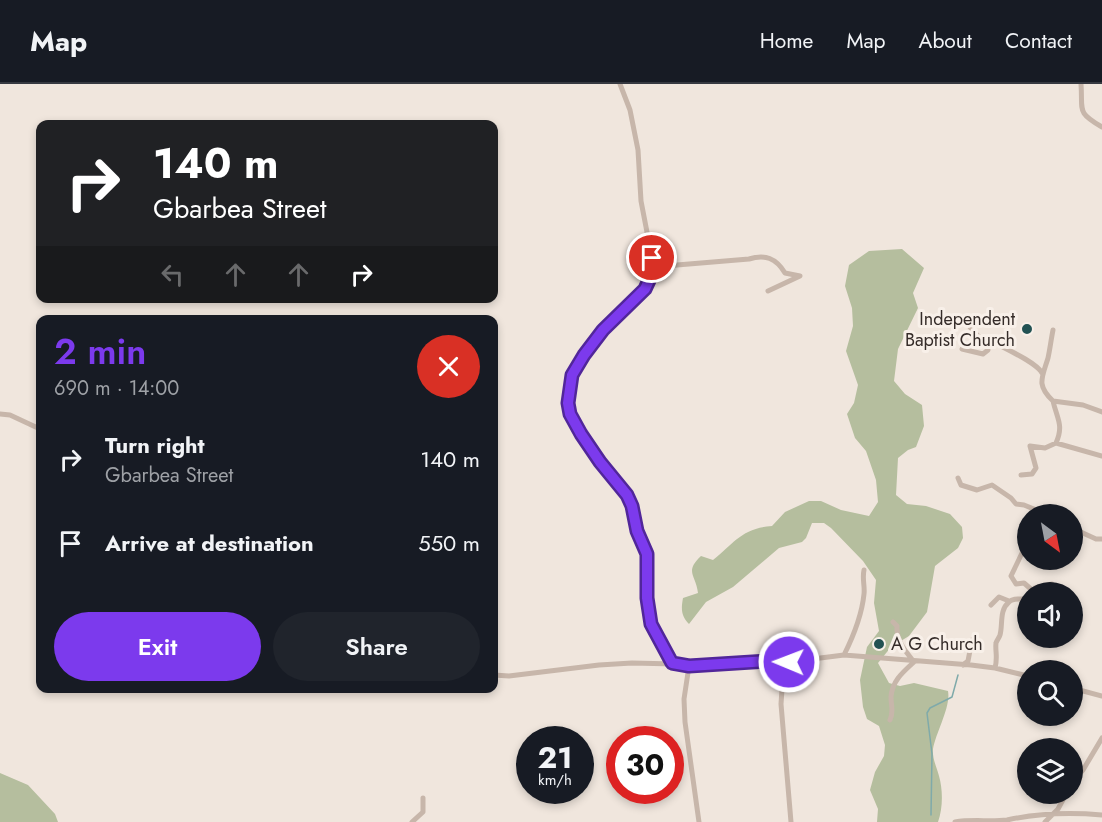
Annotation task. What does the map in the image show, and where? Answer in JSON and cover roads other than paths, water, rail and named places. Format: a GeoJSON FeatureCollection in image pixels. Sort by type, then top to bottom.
{"type":"FeatureCollection","features":[{"type":"Feature","properties":{"kind":"street"},"geometry":{"type":"LineString","coordinates":[[620,84],[630,110],[638,150],[641,201],[652,258],[651,276],[645,289],[603,330],[584,355],[572,375],[568,403],[570,414],[581,434],[627,495],[632,506],[637,531],[647,554],[647,598],[651,624],[672,663],[687,666]]}},
{"type":"Feature","properties":{"kind":"street"},"geometry":{"type":"LineString","coordinates":[[1081,84],[1081,107],[1085,117],[1102,127]]}},
{"type":"Feature","properties":{"kind":"street"},"geometry":{"type":"LineString","coordinates":[[652,258],[665,266],[749,259],[760,256],[779,263],[785,273],[800,276],[768,291]]}},
{"type":"Feature","properties":{"kind":"street"},"geometry":{"type":"LineString","coordinates":[[962,350],[983,354],[988,350],[987,343],[963,320]]}},
{"type":"Feature","properties":{"kind":"street"},"geometry":{"type":"LineString","coordinates":[[1053,330],[1041,384],[1043,390],[1053,401],[1061,426],[1056,443]]}},
{"type":"Feature","properties":{"kind":"street"},"geometry":{"type":"LineString","coordinates":[[987,343],[991,341],[1024,360],[1038,365],[1042,373]]}},
{"type":"Feature","properties":{"kind":"street"},"geometry":{"type":"LineString","coordinates":[[1053,401],[1083,405],[1102,412]]}},
{"type":"Feature","properties":{"kind":"street"},"geometry":{"type":"LineString","coordinates":[[0,414],[10,415],[36,427]]}},
{"type":"Feature","properties":{"kind":"street"},"geometry":{"type":"LineString","coordinates":[[1021,475],[1032,474],[1036,468],[1030,446],[1046,448],[1056,443],[1102,456]]}},
{"type":"Feature","properties":{"kind":"street"},"geometry":{"type":"LineString","coordinates":[[958,478],[961,485],[977,490],[992,485],[1017,504]]}},
{"type":"Feature","properties":{"kind":"street"},"geometry":{"type":"LineString","coordinates":[[1083,533],[1102,539]]}},
{"type":"Feature","properties":{"kind":"street"},"geometry":{"type":"LineString","coordinates":[[1017,564],[1011,576],[1017,584]]}},
{"type":"Feature","properties":{"kind":"street"},"geometry":{"type":"LineString","coordinates":[[844,655],[863,600],[864,570]]}},
{"type":"Feature","properties":{"kind":"street"},"geometry":{"type":"LineString","coordinates":[[991,605],[999,597],[1009,601],[1017,599]]}},
{"type":"Feature","properties":{"kind":"street"},"geometry":{"type":"LineString","coordinates":[[995,668],[998,659],[996,643],[1001,634],[1000,624],[1009,601]]}},
{"type":"Feature","properties":{"kind":"street"},"geometry":{"type":"LineString","coordinates":[[893,622],[897,626],[896,635],[903,649],[914,662]]}},
{"type":"Feature","properties":{"kind":"street"},"geometry":{"type":"LineString","coordinates":[[962,666],[968,661],[972,640]]}},
{"type":"Feature","properties":{"kind":"street"},"geometry":{"type":"LineString","coordinates":[[498,675],[632,663],[687,666],[784,660],[789,662],[844,655],[995,668],[1017,673]]}},
{"type":"Feature","properties":{"kind":"street"},"geometry":{"type":"LineString","coordinates":[[784,660],[780,704],[791,822]]}},
{"type":"Feature","properties":{"kind":"street"},"geometry":{"type":"LineString","coordinates":[[890,720],[893,714],[891,695],[897,677],[914,662]]}},
{"type":"Feature","properties":{"kind":"street"},"geometry":{"type":"LineString","coordinates":[[687,666],[684,699],[685,722],[699,822]]}},
{"type":"Feature","properties":{"kind":"street"},"geometry":{"type":"LineString","coordinates":[[1083,691],[1102,696]]}},
{"type":"Feature","properties":{"kind":"street"},"geometry":{"type":"LineString","coordinates":[[1083,770],[1102,738]]}},
{"type":"Feature","properties":{"kind":"street"},"geometry":{"type":"LineString","coordinates":[[412,822],[423,812],[423,798]]}},
{"type":"Feature","properties":{"kind":"street"},"geometry":{"type":"LineString","coordinates":[[1045,822],[1060,804]]}},
{"type":"Feature","properties":{"kind":"street"},"geometry":{"type":"LineString","coordinates":[[955,822],[1007,820],[1019,816],[1055,812],[1102,815]]}},
{"type":"Feature","properties":{"kind":"waterway"},"geometry":{"type":"LineString","coordinates":[[931,815],[932,754],[927,713],[930,708],[952,697],[958,675]]}},
{"type":"Feature","properties":{"kind":"place","name":"Independent Baptist Church"},"geometry":{"type":"Point","coordinates":[1027,329]}},
{"type":"Feature","properties":{"kind":"place","name":"A G Church"},"geometry":{"type":"Point","coordinates":[879,644]}}]}
